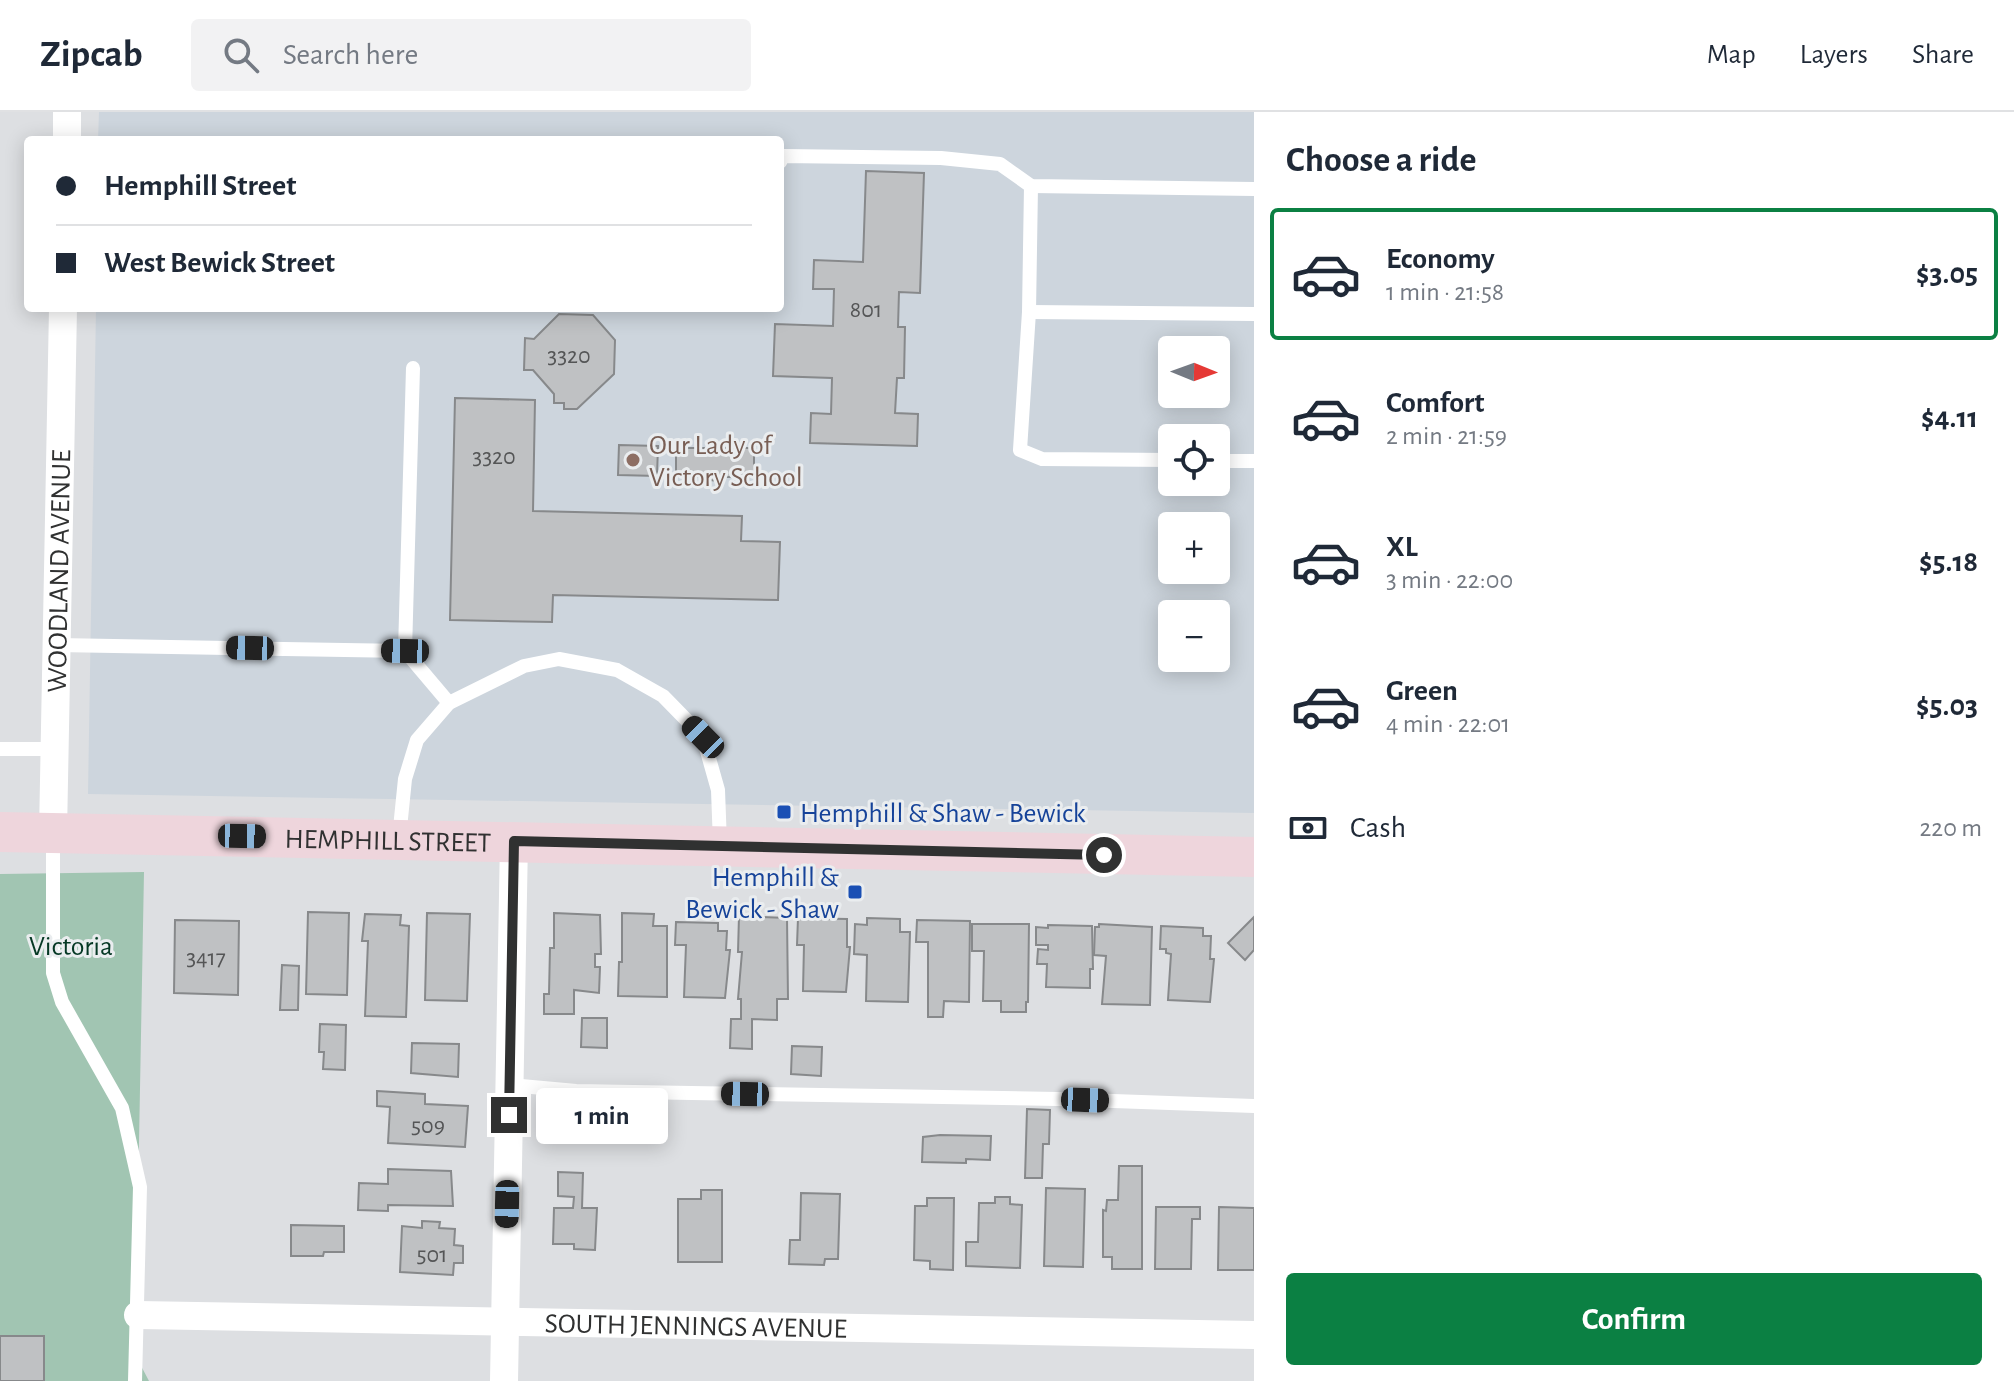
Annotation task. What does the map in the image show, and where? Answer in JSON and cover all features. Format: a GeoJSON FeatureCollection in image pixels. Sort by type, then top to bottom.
{"type":"FeatureCollection","features":[{"type":"Feature","properties":{"kind":"main road","name":"HEMPHILL STREET"},"geometry":{"type":"LineString","coordinates":[[0,832],[1254,857]]}},
{"type":"Feature","properties":{"kind":"street"},"geometry":{"type":"LineString","coordinates":[[67,112],[67,136]]}},
{"type":"Feature","properties":{"kind":"street","name":"WOODLAND AVENUE"},"geometry":{"type":"LineString","coordinates":[[53,833],[63,312]]}},
{"type":"Feature","properties":{"kind":"street"},"geometry":{"type":"LineString","coordinates":[[504,1381],[514,841]]}},
{"type":"Feature","properties":{"kind":"street","name":"SOUTH JENNINGS AVENUE"},"geometry":{"type":"LineString","coordinates":[[138,1315],[1254,1335]]}},
{"type":"Feature","properties":{"kind":"lane"},"geometry":{"type":"LineString","coordinates":[[784,156],[941,158],[1000,164],[1031,186],[1254,189]]}},
{"type":"Feature","properties":{"kind":"lane"},"geometry":{"type":"LineString","coordinates":[[1031,186],[1029,312],[1020,450],[1042,459],[1158,460]]}},
{"type":"Feature","properties":{"kind":"lane"},"geometry":{"type":"LineString","coordinates":[[1029,312],[1254,314]]}},
{"type":"Feature","properties":{"kind":"lane"},"geometry":{"type":"LineString","coordinates":[[413,368],[405,651],[449,703]]}},
{"type":"Feature","properties":{"kind":"lane"},"geometry":{"type":"LineString","coordinates":[[1230,461],[1254,461]]}},
{"type":"Feature","properties":{"kind":"lane"},"geometry":{"type":"LineString","coordinates":[[57,645],[405,651]]}},
{"type":"Feature","properties":{"kind":"lane"},"geometry":{"type":"LineString","coordinates":[[399,839],[405,779],[417,740],[449,703],[524,666],[559,659],[617,670],[663,696],[703,737],[718,790],[720,847]]}},
{"type":"Feature","properties":{"kind":"lane"},"geometry":{"type":"LineString","coordinates":[[0,749],[54,749]]}},
{"type":"Feature","properties":{"kind":"lane"},"geometry":{"type":"LineString","coordinates":[[53,833],[53,973],[62,1002],[122,1108],[140,1187],[135,1381]]}},
{"type":"Feature","properties":{"kind":"lane"},"geometry":{"type":"LineString","coordinates":[[510,1085],[576,1091],[1057,1099],[1254,1106]]}},
{"type":"Feature","properties":{"kind":"shaded area","name":"Our Lady of Victory School"},"geometry":{"type":"Polygon","coordinates":[[[99,112],[1254,112],[1254,813],[88,794],[96,312],[784,312],[784,136],[98,136],[99,112]]]}},
{"type":"Feature","properties":{"kind":"green space","name":"Victoria"},"geometry":{"type":"Polygon","coordinates":[[[144,872],[137,1251],[139,1362],[149,1381],[0,1381],[0,874],[144,872]]]}},
{"type":"Feature","properties":{"kind":"building"},"geometry":{"type":"Polygon","coordinates":[[[866,171],[924,173],[920,293],[899,292],[898,327],[905,327],[904,378],[897,378],[895,413],[918,414],[917,446],[810,443],[811,413],[831,414],[832,378],[773,376],[775,324],[833,326],[834,289],[813,289],[814,260],[863,262],[866,171]]]}},
{"type":"Feature","properties":{"kind":"building"},"geometry":{"type":"Polygon","coordinates":[[[559,314],[593,315],[615,340],[614,374],[577,409],[564,409],[564,403],[554,403],[554,394],[533,370],[524,370],[525,338],[534,339],[559,314]]]}},
{"type":"Feature","properties":{"kind":"building"},"geometry":{"type":"Polygon","coordinates":[[[455,398],[535,400],[533,511],[742,516],[741,541],[780,542],[778,600],[553,595],[552,622],[450,620],[455,398]]]}},
{"type":"Feature","properties":{"kind":"building"},"geometry":{"type":"Polygon","coordinates":[[[619,445],[658,446],[657,476],[618,475],[619,445]]]}},
{"type":"Feature","properties":{"kind":"building"},"geometry":{"type":"Polygon","coordinates":[[[676,448],[754,448],[754,477],[722,477],[722,481],[708,480],[707,477],[676,477],[676,448]]]}},
{"type":"Feature","properties":{"kind":"building"},"geometry":{"type":"Polygon","coordinates":[[[308,912],[349,913],[347,995],[306,994],[308,912]]]}},
{"type":"Feature","properties":{"kind":"building"},"geometry":{"type":"Polygon","coordinates":[[[427,913],[470,914],[467,1001],[425,1000],[427,913]]]}},
{"type":"Feature","properties":{"kind":"building"},"geometry":{"type":"Polygon","coordinates":[[[554,913],[600,915],[601,954],[595,954],[595,967],[600,967],[599,993],[574,990],[574,1014],[544,1014],[544,994],[549,994],[550,948],[554,948],[554,913]]]}},
{"type":"Feature","properties":{"kind":"building"},"geometry":{"type":"Polygon","coordinates":[[[622,913],[654,914],[653,926],[667,926],[667,997],[618,996],[622,913]]]}},
{"type":"Feature","properties":{"kind":"building"},"geometry":{"type":"Polygon","coordinates":[[[365,914],[401,915],[400,925],[409,926],[406,1017],[365,1016],[368,941],[362,941],[365,914]]]}},
{"type":"Feature","properties":{"kind":"building"},"geometry":{"type":"Polygon","coordinates":[[[739,916],[787,918],[788,999],[777,999],[777,1020],[752,1019],[752,1049],[730,1048],[731,1019],[741,1019],[741,999],[738,999],[742,952],[738,952],[739,916]]]}},
{"type":"Feature","properties":{"kind":"building"},"geometry":{"type":"Polygon","coordinates":[[[1254,917],[1254,950],[1245,960],[1228,943],[1254,917]]]}},
{"type":"Feature","properties":{"kind":"building"},"geometry":{"type":"Polygon","coordinates":[[[798,918],[847,919],[847,947],[850,947],[846,992],[803,991],[804,945],[797,945],[798,918]]]}},
{"type":"Feature","properties":{"kind":"building"},"geometry":{"type":"Polygon","coordinates":[[[867,918],[900,919],[900,932],[910,932],[908,1002],[866,1001],[867,955],[854,954],[855,924],[867,925],[867,918]]]}},
{"type":"Feature","properties":{"kind":"building"},"geometry":{"type":"Polygon","coordinates":[[[175,920],[239,921],[238,995],[174,993],[175,920]]]}},
{"type":"Feature","properties":{"kind":"building"},"geometry":{"type":"Polygon","coordinates":[[[917,920],[970,921],[969,1002],[944,1001],[943,1017],[928,1017],[928,942],[916,942],[917,920]]]}},
{"type":"Feature","properties":{"kind":"building"},"geometry":{"type":"Polygon","coordinates":[[[676,922],[718,923],[718,931],[727,931],[726,950],[730,950],[725,998],[684,997],[686,945],[675,945],[676,922]]]}},
{"type":"Feature","properties":{"kind":"building"},"geometry":{"type":"Polygon","coordinates":[[[972,924],[1029,924],[1026,1012],[1001,1012],[1001,1001],[983,1001],[984,951],[972,951],[972,924]]]}},
{"type":"Feature","properties":{"kind":"building"},"geometry":{"type":"Polygon","coordinates":[[[1099,924],[1152,927],[1150,1005],[1102,1004],[1106,956],[1094,955],[1095,927],[1099,924]]]}},
{"type":"Feature","properties":{"kind":"building"},"geometry":{"type":"Polygon","coordinates":[[[1048,925],[1092,926],[1090,988],[1046,987],[1047,964],[1037,964],[1038,949],[1048,950],[1048,945],[1036,945],[1036,927],[1048,928],[1048,925]]]}},
{"type":"Feature","properties":{"kind":"building"},"geometry":{"type":"Polygon","coordinates":[[[1161,926],[1203,928],[1203,936],[1211,936],[1210,959],[1214,959],[1210,1002],[1168,1000],[1171,954],[1166,953],[1166,949],[1160,949],[1161,926]]]}},
{"type":"Feature","properties":{"kind":"building"},"geometry":{"type":"Polygon","coordinates":[[[282,965],[299,966],[298,1010],[280,1010],[282,965]]]}},
{"type":"Feature","properties":{"kind":"building"},"geometry":{"type":"Polygon","coordinates":[[[582,1018],[607,1018],[607,1048],[581,1047],[582,1018]]]}},
{"type":"Feature","properties":{"kind":"building"},"geometry":{"type":"Polygon","coordinates":[[[320,1024],[346,1025],[345,1070],[323,1069],[324,1052],[319,1052],[320,1024]]]}},
{"type":"Feature","properties":{"kind":"building"},"geometry":{"type":"Polygon","coordinates":[[[412,1043],[459,1044],[458,1077],[411,1073],[412,1043]]]}},
{"type":"Feature","properties":{"kind":"building"},"geometry":{"type":"Polygon","coordinates":[[[792,1046],[822,1047],[821,1076],[791,1074],[792,1046]]]}},
{"type":"Feature","properties":{"kind":"building"},"geometry":{"type":"Polygon","coordinates":[[[377,1091],[425,1094],[425,1104],[468,1106],[465,1147],[388,1143],[390,1107],[377,1106],[377,1091]]]}},
{"type":"Feature","properties":{"kind":"building"},"geometry":{"type":"Polygon","coordinates":[[[1027,1109],[1050,1110],[1049,1144],[1043,1144],[1042,1178],[1025,1178],[1027,1109]]]}},
{"type":"Feature","properties":{"kind":"building"},"geometry":{"type":"Polygon","coordinates":[[[991,1136],[990,1160],[922,1162],[923,1137],[991,1136]]]}},
{"type":"Feature","properties":{"kind":"building"},"geometry":{"type":"Polygon","coordinates":[[[1119,1166],[1142,1166],[1142,1269],[1112,1269],[1112,1257],[1103,1257],[1103,1210],[1106,1211],[1107,1200],[1118,1200],[1119,1166]]]}},
{"type":"Feature","properties":{"kind":"building"},"geometry":{"type":"Polygon","coordinates":[[[388,1169],[451,1171],[453,1206],[388,1205],[388,1211],[358,1210],[359,1183],[388,1184],[388,1169]]]}},
{"type":"Feature","properties":{"kind":"building"},"geometry":{"type":"Polygon","coordinates":[[[558,1172],[583,1173],[582,1208],[597,1208],[595,1250],[574,1249],[574,1244],[553,1244],[554,1208],[573,1208],[574,1197],[558,1196],[558,1172]]]}},
{"type":"Feature","properties":{"kind":"building"},"geometry":{"type":"Polygon","coordinates":[[[1046,1188],[1085,1189],[1083,1267],[1044,1266],[1046,1188]]]}},
{"type":"Feature","properties":{"kind":"building"},"geometry":{"type":"Polygon","coordinates":[[[701,1190],[722,1190],[722,1262],[678,1262],[678,1199],[701,1199],[701,1190]]]}},
{"type":"Feature","properties":{"kind":"building"},"geometry":{"type":"Polygon","coordinates":[[[801,1193],[840,1194],[838,1259],[825,1259],[824,1265],[789,1264],[790,1240],[800,1240],[801,1193]]]}},
{"type":"Feature","properties":{"kind":"building"},"geometry":{"type":"Polygon","coordinates":[[[995,1197],[1010,1197],[1010,1204],[1022,1205],[1020,1268],[966,1266],[966,1242],[978,1242],[979,1203],[995,1203],[995,1197]]]}},
{"type":"Feature","properties":{"kind":"building"},"geometry":{"type":"Polygon","coordinates":[[[927,1198],[954,1198],[953,1270],[930,1269],[930,1261],[914,1260],[915,1206],[927,1206],[927,1198]]]}},
{"type":"Feature","properties":{"kind":"building"},"geometry":{"type":"Polygon","coordinates":[[[1156,1207],[1200,1207],[1200,1219],[1192,1219],[1191,1269],[1155,1269],[1156,1207]]]}},
{"type":"Feature","properties":{"kind":"building"},"geometry":{"type":"Polygon","coordinates":[[[1219,1207],[1254,1208],[1254,1270],[1218,1270],[1219,1207]]]}},
{"type":"Feature","properties":{"kind":"building"},"geometry":{"type":"Polygon","coordinates":[[[422,1221],[440,1222],[439,1228],[455,1229],[454,1245],[463,1246],[463,1263],[454,1263],[453,1275],[400,1272],[402,1226],[422,1228],[422,1221]]]}},
{"type":"Feature","properties":{"kind":"building"},"geometry":{"type":"Polygon","coordinates":[[[291,1225],[344,1226],[344,1252],[324,1252],[323,1256],[291,1256],[291,1225]]]}},
{"type":"Feature","properties":{"kind":"building"},"geometry":{"type":"Polygon","coordinates":[[[0,1336],[44,1336],[44,1381],[0,1381],[0,1336]]]}},
{"type":"Feature","properties":{"kind":"place","name":"Our Lady of Victory School"},"geometry":{"type":"Point","coordinates":[633,460]}},
{"type":"Feature","properties":{"kind":"place","name":"Hemphill & Shaw - Bewick"},"geometry":{"type":"Point","coordinates":[784,812]}},
{"type":"Feature","properties":{"kind":"place","name":"Hemphill & Bewick - Shaw"},"geometry":{"type":"Point","coordinates":[855,892]}},
{"type":"Feature","properties":{"kind":"route"},"geometry":{"type":"LineString","coordinates":[[509,1115],[514,841],[1104,855]]}}]}
